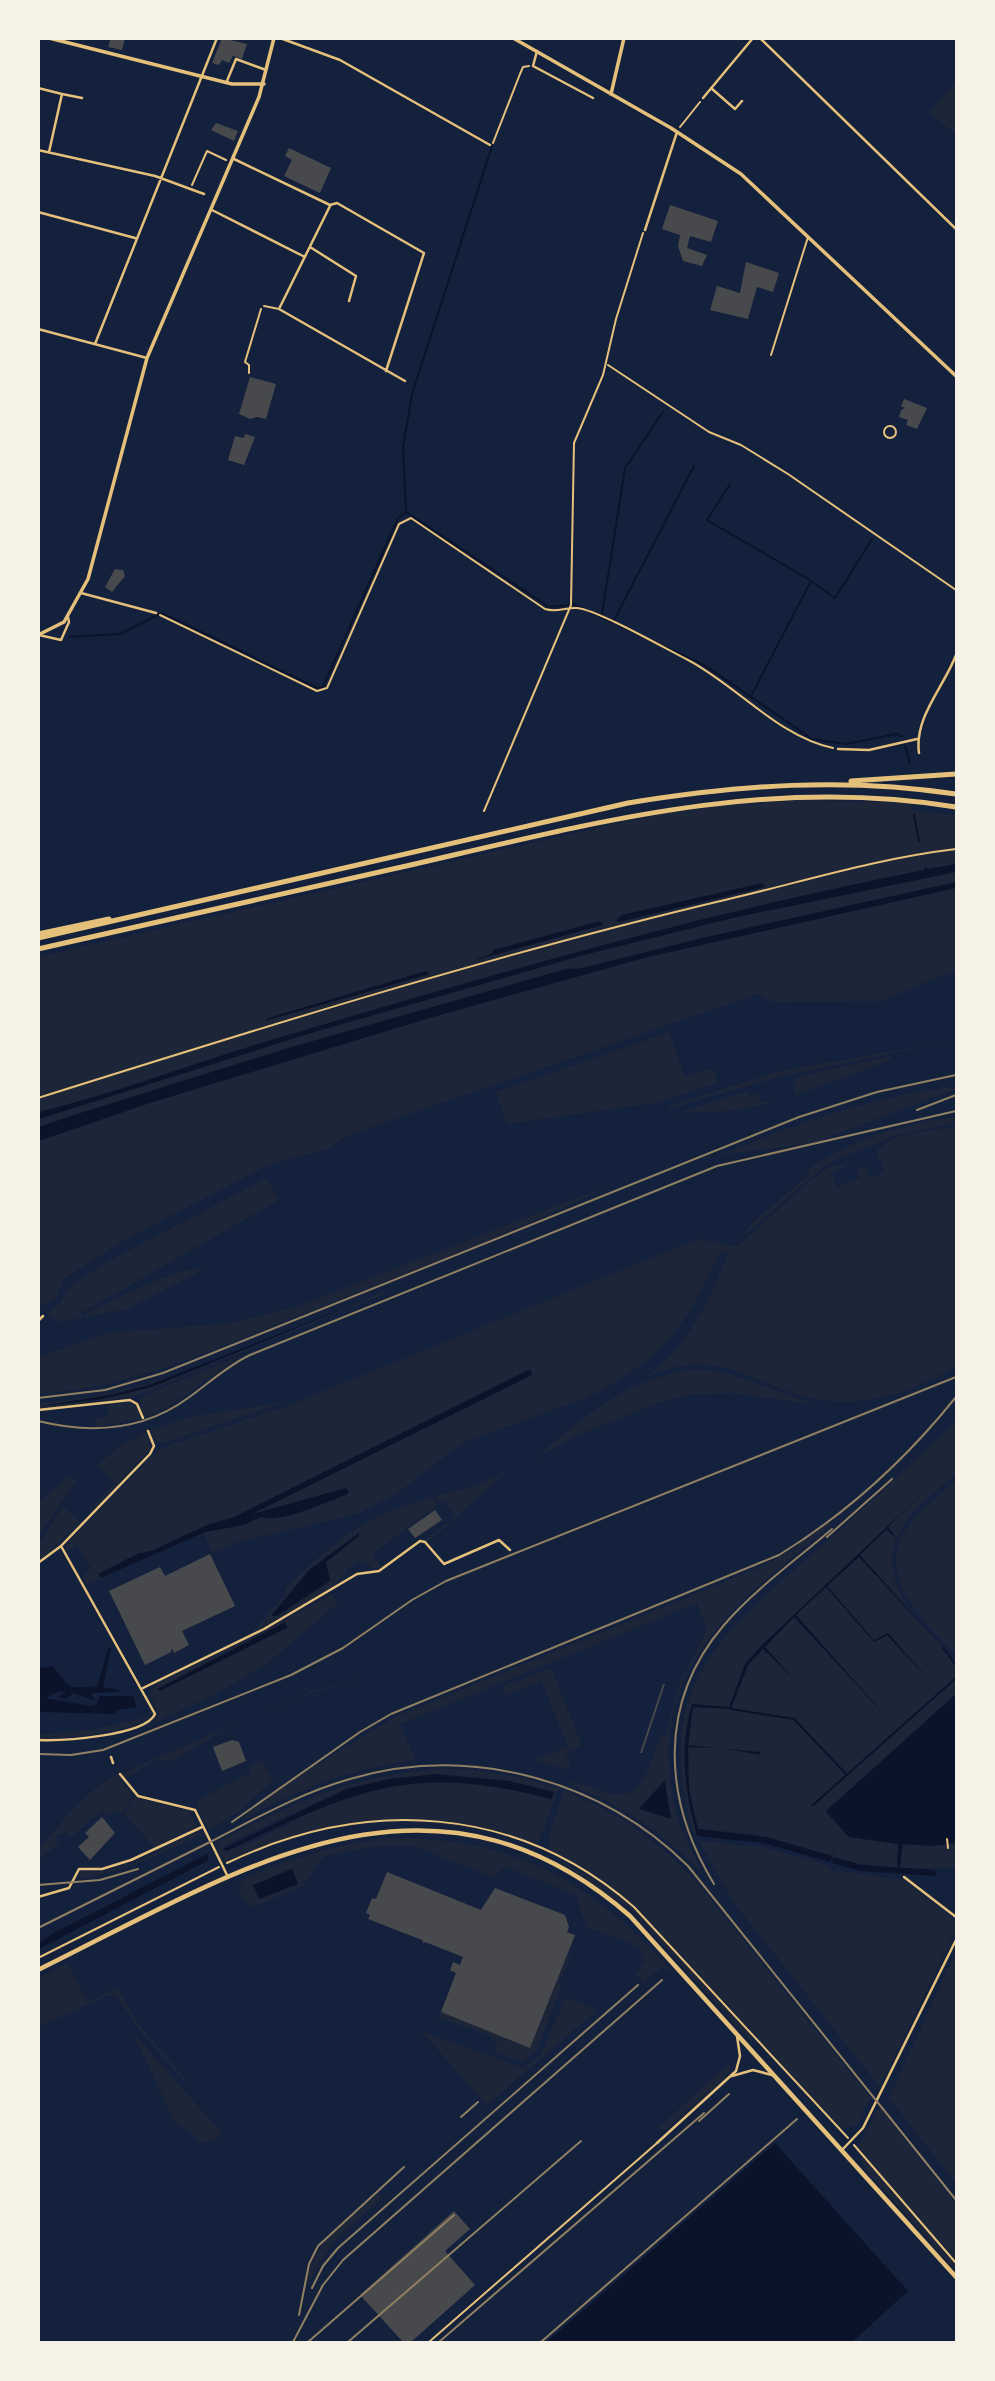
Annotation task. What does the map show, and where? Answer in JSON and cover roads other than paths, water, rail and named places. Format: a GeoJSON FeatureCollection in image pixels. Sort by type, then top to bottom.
{"type":"FeatureCollection","features":[{"type":"Feature","properties":{"kind":"highway"},"geometry":{"type":"LineString","coordinates":[[38,936],[628,803],[775,784],[957,774]]}},
{"type":"Feature","properties":{"kind":"highway"},"geometry":{"type":"LineString","coordinates":[[775,784],[853,784],[957,794]]}},
{"type":"Feature","properties":{"kind":"highway"},"geometry":{"type":"LineString","coordinates":[[38,949],[590,823],[675,807],[742,799],[813,796],[917,800],[957,807]]}},
{"type":"Feature","properties":{"kind":"main road"},"geometry":{"type":"LineString","coordinates":[[49,38],[240,85],[264,84]]}},
{"type":"Feature","properties":{"kind":"main road"},"geometry":{"type":"LineString","coordinates":[[39,635],[57,628],[68,617],[88,579],[147,358],[264,84],[274,38]]}},
{"type":"Feature","properties":{"kind":"main road"},"geometry":{"type":"LineString","coordinates":[[513,38],[677,132],[741,174],[957,376]]}},
{"type":"Feature","properties":{"kind":"main road"},"geometry":{"type":"LineString","coordinates":[[611,94],[624,38]]}},
{"type":"Feature","properties":{"kind":"main road"},"geometry":{"type":"LineString","coordinates":[[38,1970],[228,1877],[305,1846],[374,1833],[459,1835],[515,1848],[568,1871],[611,1901],[648,1934],[737,2036],[957,2277]]}},
{"type":"Feature","properties":{"kind":"street"},"geometry":{"type":"LineString","coordinates":[[95,344],[135,238],[217,38]]}},
{"type":"Feature","properties":{"kind":"street"},"geometry":{"type":"LineString","coordinates":[[280,38],[340,60],[490,145]]}},
{"type":"Feature","properties":{"kind":"street"},"geometry":{"type":"LineString","coordinates":[[703,98],[753,38]]}},
{"type":"Feature","properties":{"kind":"street"},"geometry":{"type":"LineString","coordinates":[[760,38],[957,229]]}},
{"type":"Feature","properties":{"kind":"street"},"geometry":{"type":"LineString","coordinates":[[537,51],[533,66],[593,98]]}},
{"type":"Feature","properties":{"kind":"street"},"geometry":{"type":"LineString","coordinates":[[226,82],[236,59],[266,69]]}},
{"type":"Feature","properties":{"kind":"street"},"geometry":{"type":"LineString","coordinates":[[38,88],[82,98]]}},
{"type":"Feature","properties":{"kind":"street"},"geometry":{"type":"LineString","coordinates":[[711,88],[735,109],[742,101]]}},
{"type":"Feature","properties":{"kind":"street"},"geometry":{"type":"LineString","coordinates":[[49,152],[62,94]]}},
{"type":"Feature","properties":{"kind":"street"},"geometry":{"type":"LineString","coordinates":[[645,230],[677,132]]}},
{"type":"Feature","properties":{"kind":"street"},"geometry":{"type":"LineString","coordinates":[[38,150],[160,177],[204,194]]}},
{"type":"Feature","properties":{"kind":"street"},"geometry":{"type":"LineString","coordinates":[[233,161],[330,205]]}},
{"type":"Feature","properties":{"kind":"street"},"geometry":{"type":"LineString","coordinates":[[386,371],[425,254],[337,202],[330,205],[279,309],[386,371],[405,381]]}},
{"type":"Feature","properties":{"kind":"street"},"geometry":{"type":"LineString","coordinates":[[212,210],[305,257]]}},
{"type":"Feature","properties":{"kind":"street"},"geometry":{"type":"LineString","coordinates":[[38,212],[135,238]]}},
{"type":"Feature","properties":{"kind":"street"},"geometry":{"type":"LineString","coordinates":[[310,247],[356,276],[349,301]]}},
{"type":"Feature","properties":{"kind":"street"},"geometry":{"type":"LineString","coordinates":[[38,329],[147,358]]}},
{"type":"Feature","properties":{"kind":"street"},"geometry":{"type":"LineString","coordinates":[[81,593],[156,613]]}},
{"type":"Feature","properties":{"kind":"street"},"geometry":{"type":"LineString","coordinates":[[39,635],[61,640],[69,622],[68,617]]}},
{"type":"Feature","properties":{"kind":"street"},"geometry":{"type":"LineString","coordinates":[[919,753],[917,739],[924,718],[957,655]]}},
{"type":"Feature","properties":{"kind":"street"},"geometry":{"type":"LineString","coordinates":[[838,749],[869,750],[917,739]]}},
{"type":"Feature","properties":{"kind":"street"},"geometry":{"type":"LineString","coordinates":[[38,1321],[43,1317]]}},
{"type":"Feature","properties":{"kind":"street"},"geometry":{"type":"LineString","coordinates":[[38,1410],[130,1400],[137,1404],[143,1419]]}},
{"type":"Feature","properties":{"kind":"street"},"geometry":{"type":"LineString","coordinates":[[38,1563],[61,1546],[152,1452],[154,1446],[148,1431]]}},
{"type":"Feature","properties":{"kind":"street"},"geometry":{"type":"LineString","coordinates":[[143,1688],[264,1629],[357,1574],[379,1571],[420,1541],[425,1542],[444,1564],[500,1540],[510,1550]]}},
{"type":"Feature","properties":{"kind":"street"},"geometry":{"type":"LineString","coordinates":[[38,1740],[106,1735],[154,1717],[153,1706],[61,1546]]}},
{"type":"Feature","properties":{"kind":"street"},"geometry":{"type":"LineString","coordinates":[[106,1735],[108,1741]]}},
{"type":"Feature","properties":{"kind":"street"},"geometry":{"type":"LineString","coordinates":[[111,1757],[113,1763]]}},
{"type":"Feature","properties":{"kind":"street"},"geometry":{"type":"LineString","coordinates":[[120,1774],[138,1796],[195,1810],[228,1877]]}},
{"type":"Feature","properties":{"kind":"street"},"geometry":{"type":"LineString","coordinates":[[38,1897],[69,1888],[76,1872],[81,1868],[98,1869],[120,1864],[202,1827]]}},
{"type":"Feature","properties":{"kind":"street"},"geometry":{"type":"LineString","coordinates":[[904,1877],[957,1917]]}},
{"type":"Feature","properties":{"kind":"street"},"geometry":{"type":"LineString","coordinates":[[842,2150],[860,2132],[957,1940]]}},
{"type":"Feature","properties":{"kind":"street"},"geometry":{"type":"LineString","coordinates":[[657,2143],[730,2078],[739,2064],[737,2036]]}},
{"type":"Feature","properties":{"kind":"street"},"geometry":{"type":"LineString","coordinates":[[730,2078],[752,2070],[772,2074]]}},
{"type":"Feature","properties":{"kind":"lane"},"geometry":{"type":"LineString","coordinates":[[771,355],[808,236]]}},
{"type":"Feature","properties":{"kind":"lane"},"geometry":{"type":"LineString","coordinates":[[264,306],[279,309]]}},
{"type":"Feature","properties":{"kind":"lane"},"geometry":{"type":"LineString","coordinates":[[38,1098],[266,1027],[625,923],[897,856],[957,849]]}},
{"type":"Feature","properties":{"kind":"lane"},"geometry":{"type":"LineString","coordinates":[[429,2343],[657,2143]]}},
{"type":"Feature","properties":{"kind":"waterway"},"geometry":{"type":"LineString","coordinates":[[406,512],[403,447],[412,394],[492,146]]}},
{"type":"Feature","properties":{"kind":"waterway"},"geometry":{"type":"LineString","coordinates":[[602,614],[625,468],[663,412]]}},
{"type":"Feature","properties":{"kind":"waterway"},"geometry":{"type":"LineString","coordinates":[[614,620],[694,466]]}},
{"type":"Feature","properties":{"kind":"waterway"},"geometry":{"type":"LineString","coordinates":[[730,484],[707,520],[810,580]]}},
{"type":"Feature","properties":{"kind":"waterway"},"geometry":{"type":"LineString","coordinates":[[70,637],[120,634],[162,613],[317,688],[323,687],[398,518],[406,512],[549,607],[569,605]]}},
{"type":"Feature","properties":{"kind":"waterway"},"geometry":{"type":"LineString","coordinates":[[751,696],[811,581],[835,598],[872,539]]}},
{"type":"Feature","properties":{"kind":"waterway"},"geometry":{"type":"LineString","coordinates":[[573,604],[706,666],[812,739],[846,744],[897,734],[902,736]]}},
{"type":"Feature","properties":{"kind":"waterway"},"geometry":{"type":"LineString","coordinates":[[905,746],[910,764]]}},
{"type":"Feature","properties":{"kind":"waterway"},"geometry":{"type":"LineString","coordinates":[[914,814],[919,841]]}},
{"type":"Feature","properties":{"kind":"waterway"},"geometry":{"type":"LineString","coordinates":[[943,1648],[956,1665]]}},
{"type":"Feature","properties":{"kind":"waterway"},"geometry":{"type":"LineString","coordinates":[[813,1805],[956,1678]]}},
{"type":"Feature","properties":{"kind":"waterway"},"geometry":{"type":"LineString","coordinates":[[731,1709],[794,1719],[847,1775]]}},
{"type":"Feature","properties":{"kind":"railway"},"geometry":{"type":"LineString","coordinates":[[38,1398],[105,1390],[163,1373],[799,1117],[877,1092],[956,1075]]}},
{"type":"Feature","properties":{"kind":"railway"},"geometry":{"type":"LineString","coordinates":[[917,1110],[956,1095]]}},
{"type":"Feature","properties":{"kind":"railway"},"geometry":{"type":"LineString","coordinates":[[38,1421],[77,1428],[97,1428],[116,1427],[153,1417],[171,1409],[250,1355],[717,1166],[956,1111]]}},
{"type":"Feature","properties":{"kind":"railway"},"geometry":{"type":"LineString","coordinates":[[38,1754],[71,1755],[103,1750],[291,1675],[343,1648],[412,1600],[446,1581],[956,1377]]}},
{"type":"Feature","properties":{"kind":"railway"},"geometry":{"type":"LineString","coordinates":[[232,1822],[360,1732],[391,1714],[779,1555],[828,1522],[874,1484],[917,1442],[956,1397]]}},
{"type":"Feature","properties":{"kind":"railway"},"geometry":{"type":"LineString","coordinates":[[827,1537],[892,1479]]}},
{"type":"Feature","properties":{"kind":"railway"},"geometry":{"type":"LineString","coordinates":[[714,1884],[697,1852],[677,1786],[675,1752],[678,1719],[687,1687],[702,1655],[724,1625],[762,1587],[832,1529]]}},
{"type":"Feature","properties":{"kind":"railway"},"geometry":{"type":"LineString","coordinates":[[38,1928],[278,1807],[350,1779],[395,1769],[441,1766],[486,1768],[531,1777],[574,1791],[615,1811],[653,1836],[688,1866],[956,2200]]}},
{"type":"Feature","properties":{"kind":"railway"},"geometry":{"type":"LineString","coordinates":[[38,1885],[100,1880],[138,1869]]}},
{"type":"Feature","properties":{"kind":"railway"},"geometry":{"type":"LineString","coordinates":[[293,2342],[323,2285],[343,2260],[662,1980]]}},
{"type":"Feature","properties":{"kind":"railway"},"geometry":{"type":"LineString","coordinates":[[312,2288],[323,2266],[338,2248],[638,1985]]}},
{"type":"Feature","properties":{"kind":"railway"},"geometry":{"type":"LineString","coordinates":[[699,2121],[729,2094]]}},
{"type":"Feature","properties":{"kind":"railway"},"geometry":{"type":"LineString","coordinates":[[461,2117],[478,2102]]}},
{"type":"Feature","properties":{"kind":"railway"},"geometry":{"type":"LineString","coordinates":[[439,2342],[704,2113]]}},
{"type":"Feature","properties":{"kind":"railway"},"geometry":{"type":"LineString","coordinates":[[541,2342],[797,2119]]}},
{"type":"Feature","properties":{"kind":"railway"},"geometry":{"type":"LineString","coordinates":[[348,2342],[581,2141]]}},
{"type":"Feature","properties":{"kind":"railway"},"geometry":{"type":"LineString","coordinates":[[299,2315],[309,2264],[318,2246],[404,2167]]}},
{"type":"Feature","properties":{"kind":"railway"},"geometry":{"type":"LineString","coordinates":[[308,2342],[454,2215]]}}]}
